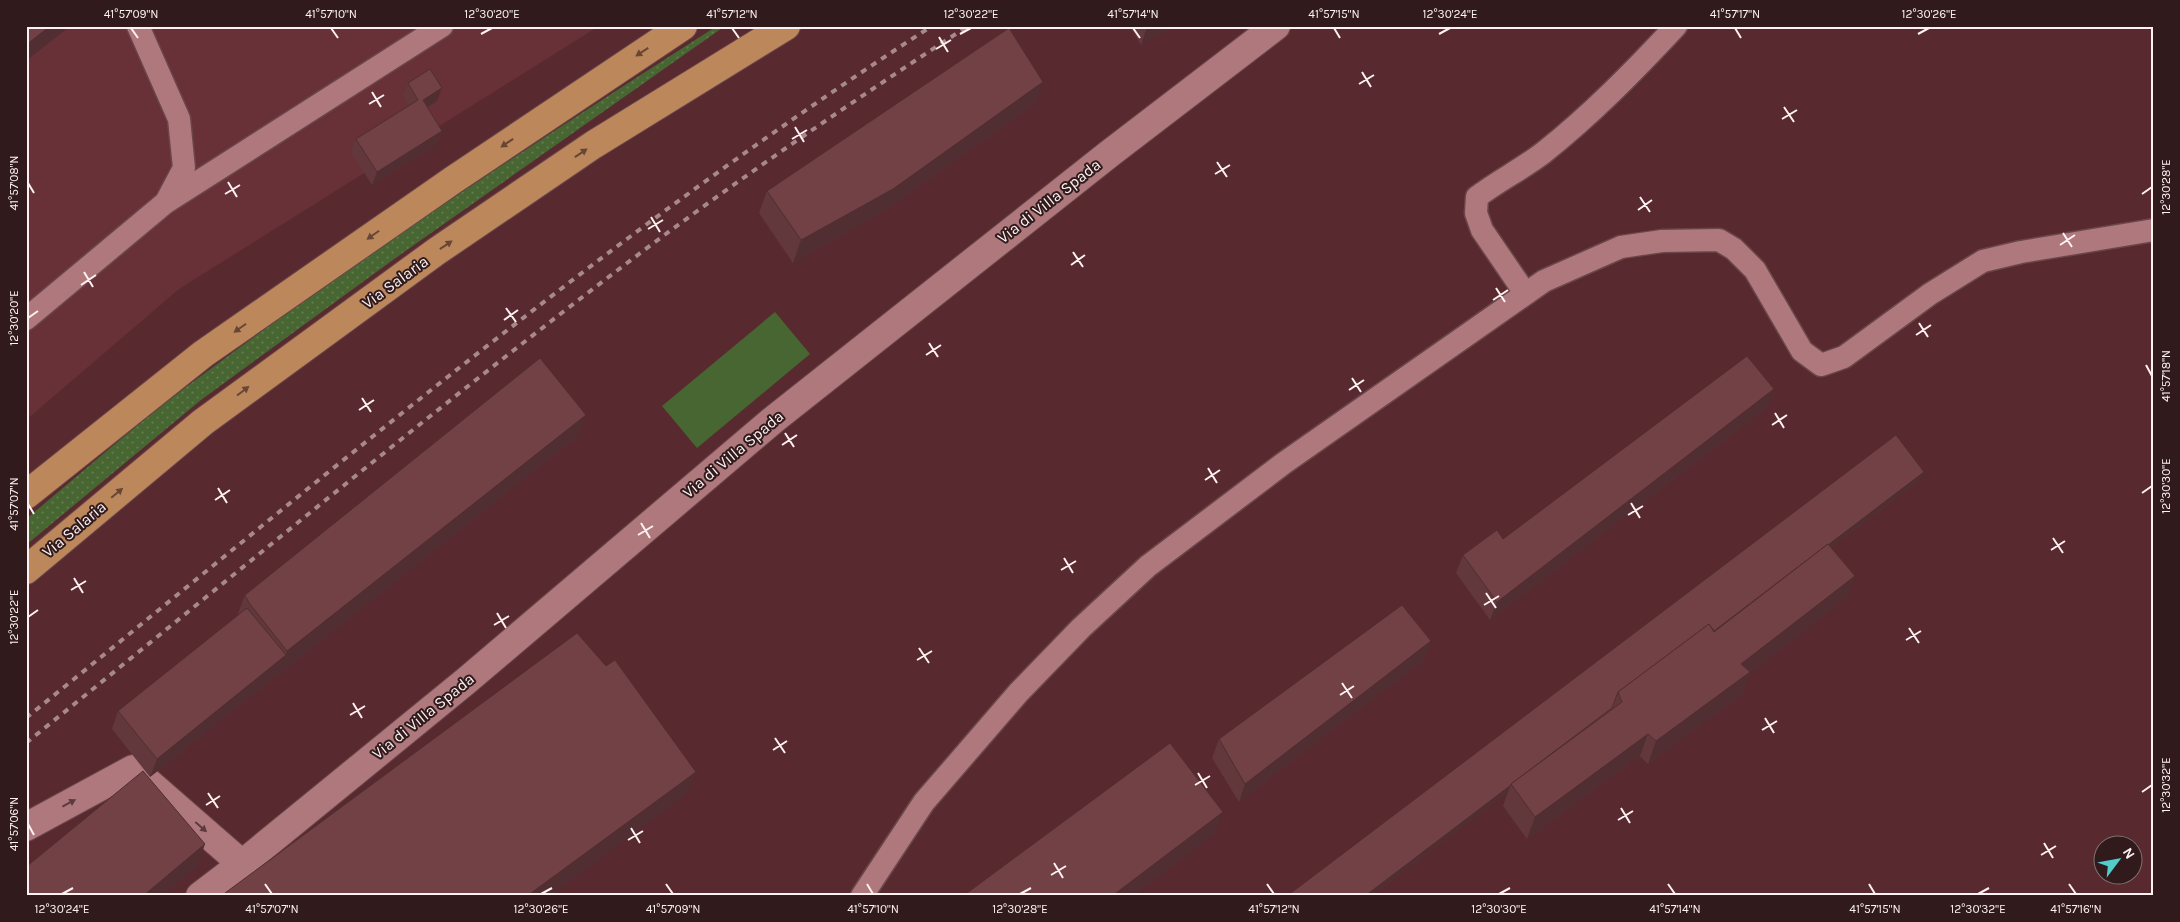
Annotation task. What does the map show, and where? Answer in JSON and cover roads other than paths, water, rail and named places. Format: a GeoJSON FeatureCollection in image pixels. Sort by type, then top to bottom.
{"type":"FeatureCollection","features":[{"type":"Feature","properties":{"kind":"main road"},"geometry":{"type":"LineString","coordinates":[[26,494],[203,354],[453,180],[683,26]]}},
{"type":"Feature","properties":{"kind":"main road","name":"Via Salaria"},"geometry":{"type":"LineString","coordinates":[[26,570],[209,417],[437,251],[593,145],[786,26]]}},
{"type":"Feature","properties":{"kind":"street","name":"Via di Villa Spada"},"geometry":{"type":"LineString","coordinates":[[200,896],[242,864],[466,681],[773,420],[1109,154],[1276,26]]}},
{"type":"Feature","properties":{"kind":"street"},"geometry":{"type":"LineString","coordinates":[[26,827],[133,769],[242,864]]}},
{"type":"Feature","properties":{"kind":"lane"},"geometry":{"type":"LineString","coordinates":[[138,26],[179,119],[184,168],[165,204]]}},
{"type":"Feature","properties":{"kind":"lane"},"geometry":{"type":"LineString","coordinates":[[26,319],[165,204],[442,26]]}},
{"type":"Feature","properties":{"kind":"lane"},"geometry":{"type":"LineString","coordinates":[[1525,293],[1482,230],[1476,213],[1476,197],[1500,179],[1542,154],[1632,74],[1676,26]]}},
{"type":"Feature","properties":{"kind":"lane"},"geometry":{"type":"LineString","coordinates":[[862,896],[930,795],[1019,692],[1081,628],[1135,579],[1212,516],[1544,281],[1621,247],[1662,241],[1719,240],[1734,249],[1754,270],[1802,351],[1821,365],[1844,357],[1930,294],[1983,261],[2021,252],[2154,230]]}},
{"type":"Feature","properties":{"kind":"railway"},"geometry":{"type":"LineString","coordinates":[[26,718],[358,448],[582,272],[697,187],[813,105],[932,26]]}},
{"type":"Feature","properties":{"kind":"railway"},"geometry":{"type":"LineString","coordinates":[[26,743],[417,427],[655,242],[770,159],[968,26]]}}]}
